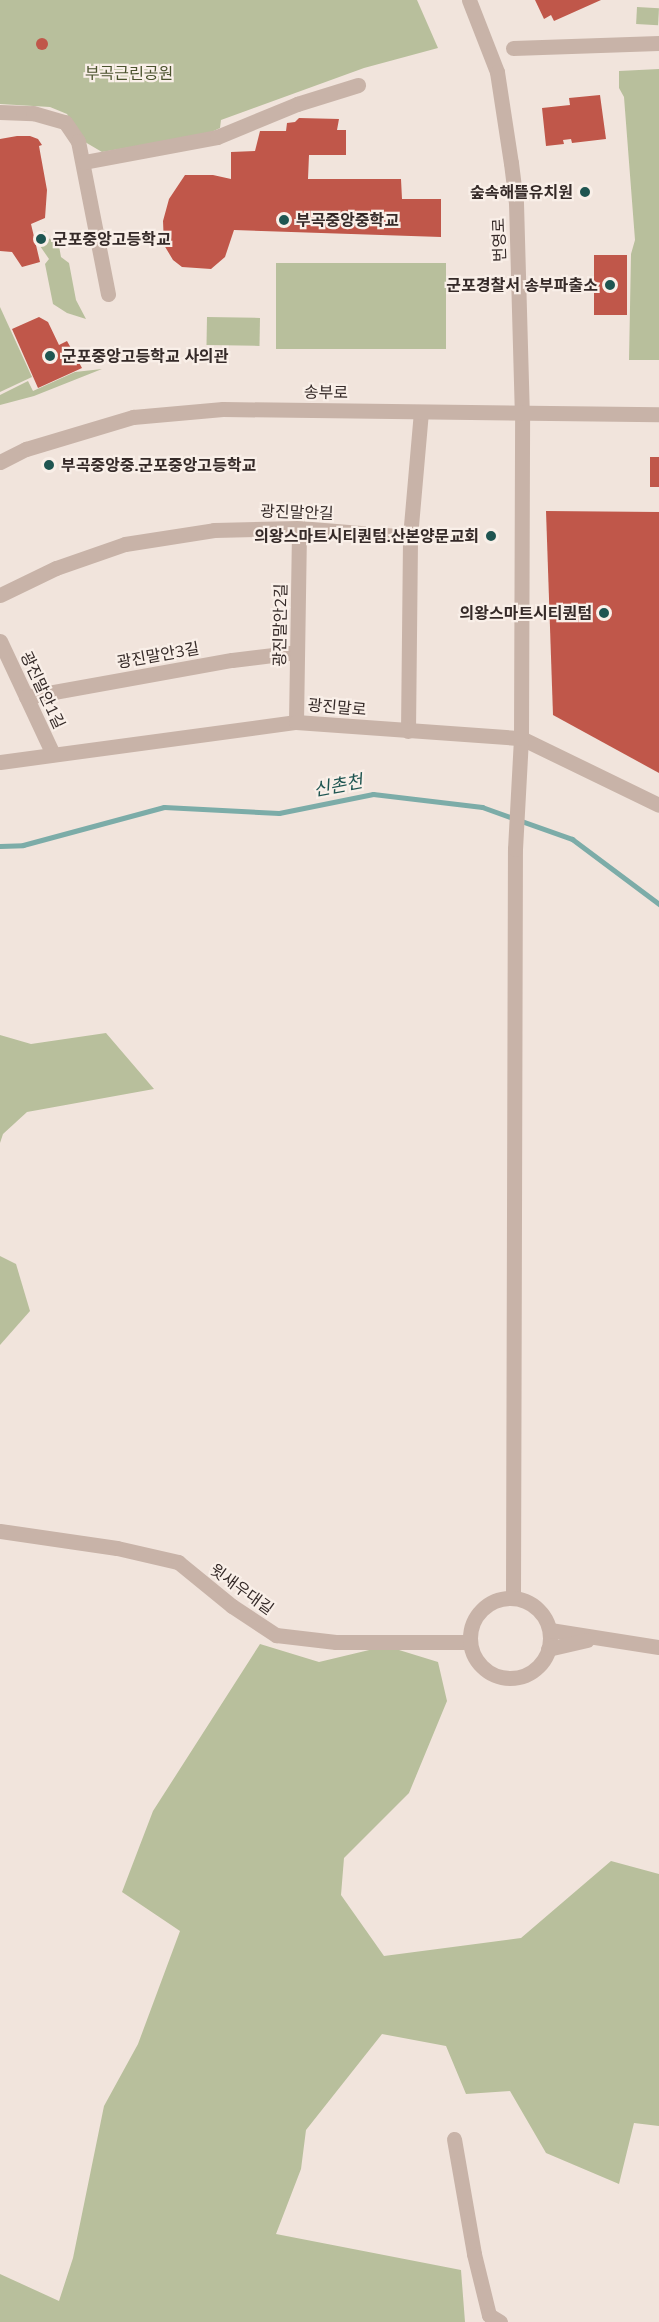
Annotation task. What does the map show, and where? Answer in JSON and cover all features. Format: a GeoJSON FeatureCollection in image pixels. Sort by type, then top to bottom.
{"type":"FeatureCollection","features":[{"type":"Feature","properties":{"kind":"street","name":"번영로"},"geometry":{"type":"LineString","coordinates":[[469,0],[497,72],[511,163],[516,212],[522,413],[521,738],[515,849],[513,1597]]}},
{"type":"Feature","properties":{"kind":"street"},"geometry":{"type":"LineString","coordinates":[[513,48],[659,42]]}},
{"type":"Feature","properties":{"kind":"street"},"geometry":{"type":"LineString","coordinates":[[84,162],[217,137],[297,104],[358,85]]}},
{"type":"Feature","properties":{"kind":"street"},"geometry":{"type":"LineString","coordinates":[[0,112],[33,113],[65,122],[78,141],[84,162],[108,294]]}},
{"type":"Feature","properties":{"kind":"street","name":"송부로"},"geometry":{"type":"LineString","coordinates":[[0,462],[26,449],[133,417],[223,409],[659,414]]}},
{"type":"Feature","properties":{"kind":"street"},"geometry":{"type":"LineString","coordinates":[[408,731],[410,537],[421,412]]}},
{"type":"Feature","properties":{"kind":"street","name":"광진말안길"},"geometry":{"type":"LineString","coordinates":[[0,595],[56,568],[125,544],[214,530],[299,528],[410,537]]}},
{"type":"Feature","properties":{"kind":"street","name":"광진말안2길"},"geometry":{"type":"LineString","coordinates":[[296,722],[299,528]]}},
{"type":"Feature","properties":{"kind":"street","name":"광진말안1길"},"geometry":{"type":"LineString","coordinates":[[0,641],[53,754]]}},
{"type":"Feature","properties":{"kind":"street","name":"광진말안3길"},"geometry":{"type":"LineString","coordinates":[[26,697],[232,660],[297,652]]}},
{"type":"Feature","properties":{"kind":"street","name":"광진말로"},"geometry":{"type":"LineString","coordinates":[[0,762],[296,722],[521,738],[659,805]]}},
{"type":"Feature","properties":{"kind":"street","name":"윗새우대길"},"geometry":{"type":"LineString","coordinates":[[0,1531],[117,1548],[178,1562],[232,1606],[276,1635],[336,1642],[470,1642]]}},
{"type":"Feature","properties":{"kind":"street"},"geometry":{"type":"LineString","coordinates":[[513,1597],[537,1607],[545,1617],[550,1630],[548,1649],[537,1668],[526,1675],[512,1679],[499,1677],[486,1671],[477,1662],[470,1642],[472,1624],[478,1612],[488,1604],[513,1597]]}},
{"type":"Feature","properties":{"kind":"street"},"geometry":{"type":"LineString","coordinates":[[550,1630],[659,1647]]}},
{"type":"Feature","properties":{"kind":"street"},"geometry":{"type":"LineString","coordinates":[[548,1649],[593,1638]]}},
{"type":"Feature","properties":{"kind":"street"},"geometry":{"type":"LineString","coordinates":[[454,2139],[474,2254],[489,2315],[500,2322]]}},
{"type":"Feature","properties":{"kind":"green space","name":"부곡근린공원"},"geometry":{"type":"Polygon","coordinates":[[[0,0],[417,0],[438,48],[364,68],[221,120],[220,128],[207,134],[102,152],[85,142],[67,114],[50,107],[0,104],[0,0]]]}},
{"type":"Feature","properties":{"kind":"green space"},"geometry":{"type":"Polygon","coordinates":[[[637,7],[659,8],[658,25],[636,24],[637,7]]]}},
{"type":"Feature","properties":{"kind":"green space"},"geometry":{"type":"Polygon","coordinates":[[[659,69],[659,360],[629,360],[631,254],[635,240],[624,97],[619,88],[619,71],[659,69]]]}},
{"type":"Feature","properties":{"kind":"green space"},"geometry":{"type":"Polygon","coordinates":[[[45,231],[46,236],[59,246],[61,257],[69,263],[76,300],[86,319],[67,313],[53,304],[45,264],[49,259],[40,246],[37,233],[45,231]]]}},
{"type":"Feature","properties":{"kind":"green space"},"geometry":{"type":"Polygon","coordinates":[[[276,263],[446,263],[446,349],[276,349],[276,263]]]}},
{"type":"Feature","properties":{"kind":"green space"},"geometry":{"type":"Polygon","coordinates":[[[0,307],[32,377],[0,392],[0,307]]]}},
{"type":"Feature","properties":{"kind":"green space"},"geometry":{"type":"Polygon","coordinates":[[[207,317],[260,318],[260,346],[207,345],[207,317]]]}},
{"type":"Feature","properties":{"kind":"green space"},"geometry":{"type":"Polygon","coordinates":[[[102,369],[34,396],[0,405],[0,395],[28,381],[33,391],[75,372],[102,369]]]}},
{"type":"Feature","properties":{"kind":"green space"},"geometry":{"type":"Polygon","coordinates":[[[106,1033],[154,1089],[27,1112],[3,1134],[0,1143],[0,1035],[31,1044],[106,1033]]]}},
{"type":"Feature","properties":{"kind":"green space"},"geometry":{"type":"Polygon","coordinates":[[[0,1256],[16,1264],[30,1311],[0,1345],[0,1256]]]}},
{"type":"Feature","properties":{"kind":"green space"},"geometry":{"type":"Polygon","coordinates":[[[260,1644],[319,1662],[386,1646],[438,1662],[447,1701],[409,1793],[344,1858],[341,1895],[384,1956],[521,1938],[611,1861],[659,1874],[659,2126],[634,2123],[619,2184],[546,2153],[510,2091],[466,2094],[446,2046],[382,2034],[306,2130],[301,2169],[276,2234],[461,2270],[465,2322],[0,2322],[0,2274],[59,2301],[73,2258],[104,2106],[138,2044],[180,1931],[122,1892],[153,1811],[260,1644]]]}},
{"type":"Feature","properties":{"kind":"building"},"geometry":{"type":"Polygon","coordinates":[[[535,0],[601,0],[554,21],[551,15],[544,19],[535,0]]]}},
{"type":"Feature","properties":{"kind":"building"},"geometry":{"type":"Polygon","coordinates":[[[44,38],[47,39],[47,49],[40,50],[37,49],[36,42],[37,39],[44,38]]]}},
{"type":"Feature","properties":{"kind":"building"},"geometry":{"type":"Polygon","coordinates":[[[600,95],[606,139],[572,143],[571,139],[563,140],[564,144],[546,146],[542,108],[570,105],[569,98],[600,95]]]}},
{"type":"Feature","properties":{"kind":"building"},"geometry":{"type":"Polygon","coordinates":[[[299,118],[339,119],[337,130],[346,130],[346,155],[309,155],[308,179],[401,179],[402,199],[441,199],[441,237],[234,230],[225,257],[211,269],[182,267],[173,260],[164,245],[163,221],[169,199],[185,175],[213,175],[231,179],[231,152],[255,151],[260,131],[286,131],[287,123],[295,122],[299,118]]]}},
{"type":"Feature","properties":{"kind":"building"},"geometry":{"type":"Polygon","coordinates":[[[30,136],[38,139],[42,145],[39,146],[47,190],[45,218],[31,224],[40,262],[22,267],[12,252],[0,251],[0,139],[30,136]]]}},
{"type":"Feature","properties":{"kind":"building","name":"군포경찰서 송부파출소"},"geometry":{"type":"Polygon","coordinates":[[[594,255],[627,255],[627,315],[594,315],[594,255]]]}},
{"type":"Feature","properties":{"kind":"building","name":"군포중앙고등학교 사의관"},"geometry":{"type":"Polygon","coordinates":[[[39,317],[48,322],[59,345],[67,341],[82,368],[38,388],[12,329],[39,317]]]}},
{"type":"Feature","properties":{"kind":"building"},"geometry":{"type":"Polygon","coordinates":[[[650,457],[659,457],[659,487],[650,487],[650,457]]]}},
{"type":"Feature","properties":{"kind":"building","name":"의왕스마트시티퀀텀"},"geometry":{"type":"Polygon","coordinates":[[[546,511],[659,512],[659,773],[553,715],[546,511]]]}},
{"type":"Feature","properties":{"kind":"waterway","name":"신촌천"},"geometry":{"type":"LineString","coordinates":[[0,846],[23,845],[164,807],[279,813],[373,794],[482,807],[572,839],[659,904]]}},
{"type":"Feature","properties":{"kind":"place","name":"숲속해뜰유치원"},"geometry":{"type":"Point","coordinates":[585,192]}},
{"type":"Feature","properties":{"kind":"place","name":"부곡중앙중학교"},"geometry":{"type":"Point","coordinates":[284,220]}},
{"type":"Feature","properties":{"kind":"place","name":"군포중앙고등학교"},"geometry":{"type":"Point","coordinates":[41,239]}},
{"type":"Feature","properties":{"kind":"place","name":"군포경찰서 송부파출소"},"geometry":{"type":"Point","coordinates":[610,285]}},
{"type":"Feature","properties":{"kind":"place","name":"군포중앙고등학교 사의관"},"geometry":{"type":"Point","coordinates":[50,356]}},
{"type":"Feature","properties":{"kind":"place","name":"부곡중앙중.군포중앙고등학교"},"geometry":{"type":"Point","coordinates":[49,465]}},
{"type":"Feature","properties":{"kind":"place","name":"의왕스마트시티퀀텀.산본양문교회"},"geometry":{"type":"Point","coordinates":[491,536]}},
{"type":"Feature","properties":{"kind":"place","name":"의왕스마트시티퀀텀"},"geometry":{"type":"Point","coordinates":[604,613]}}]}
